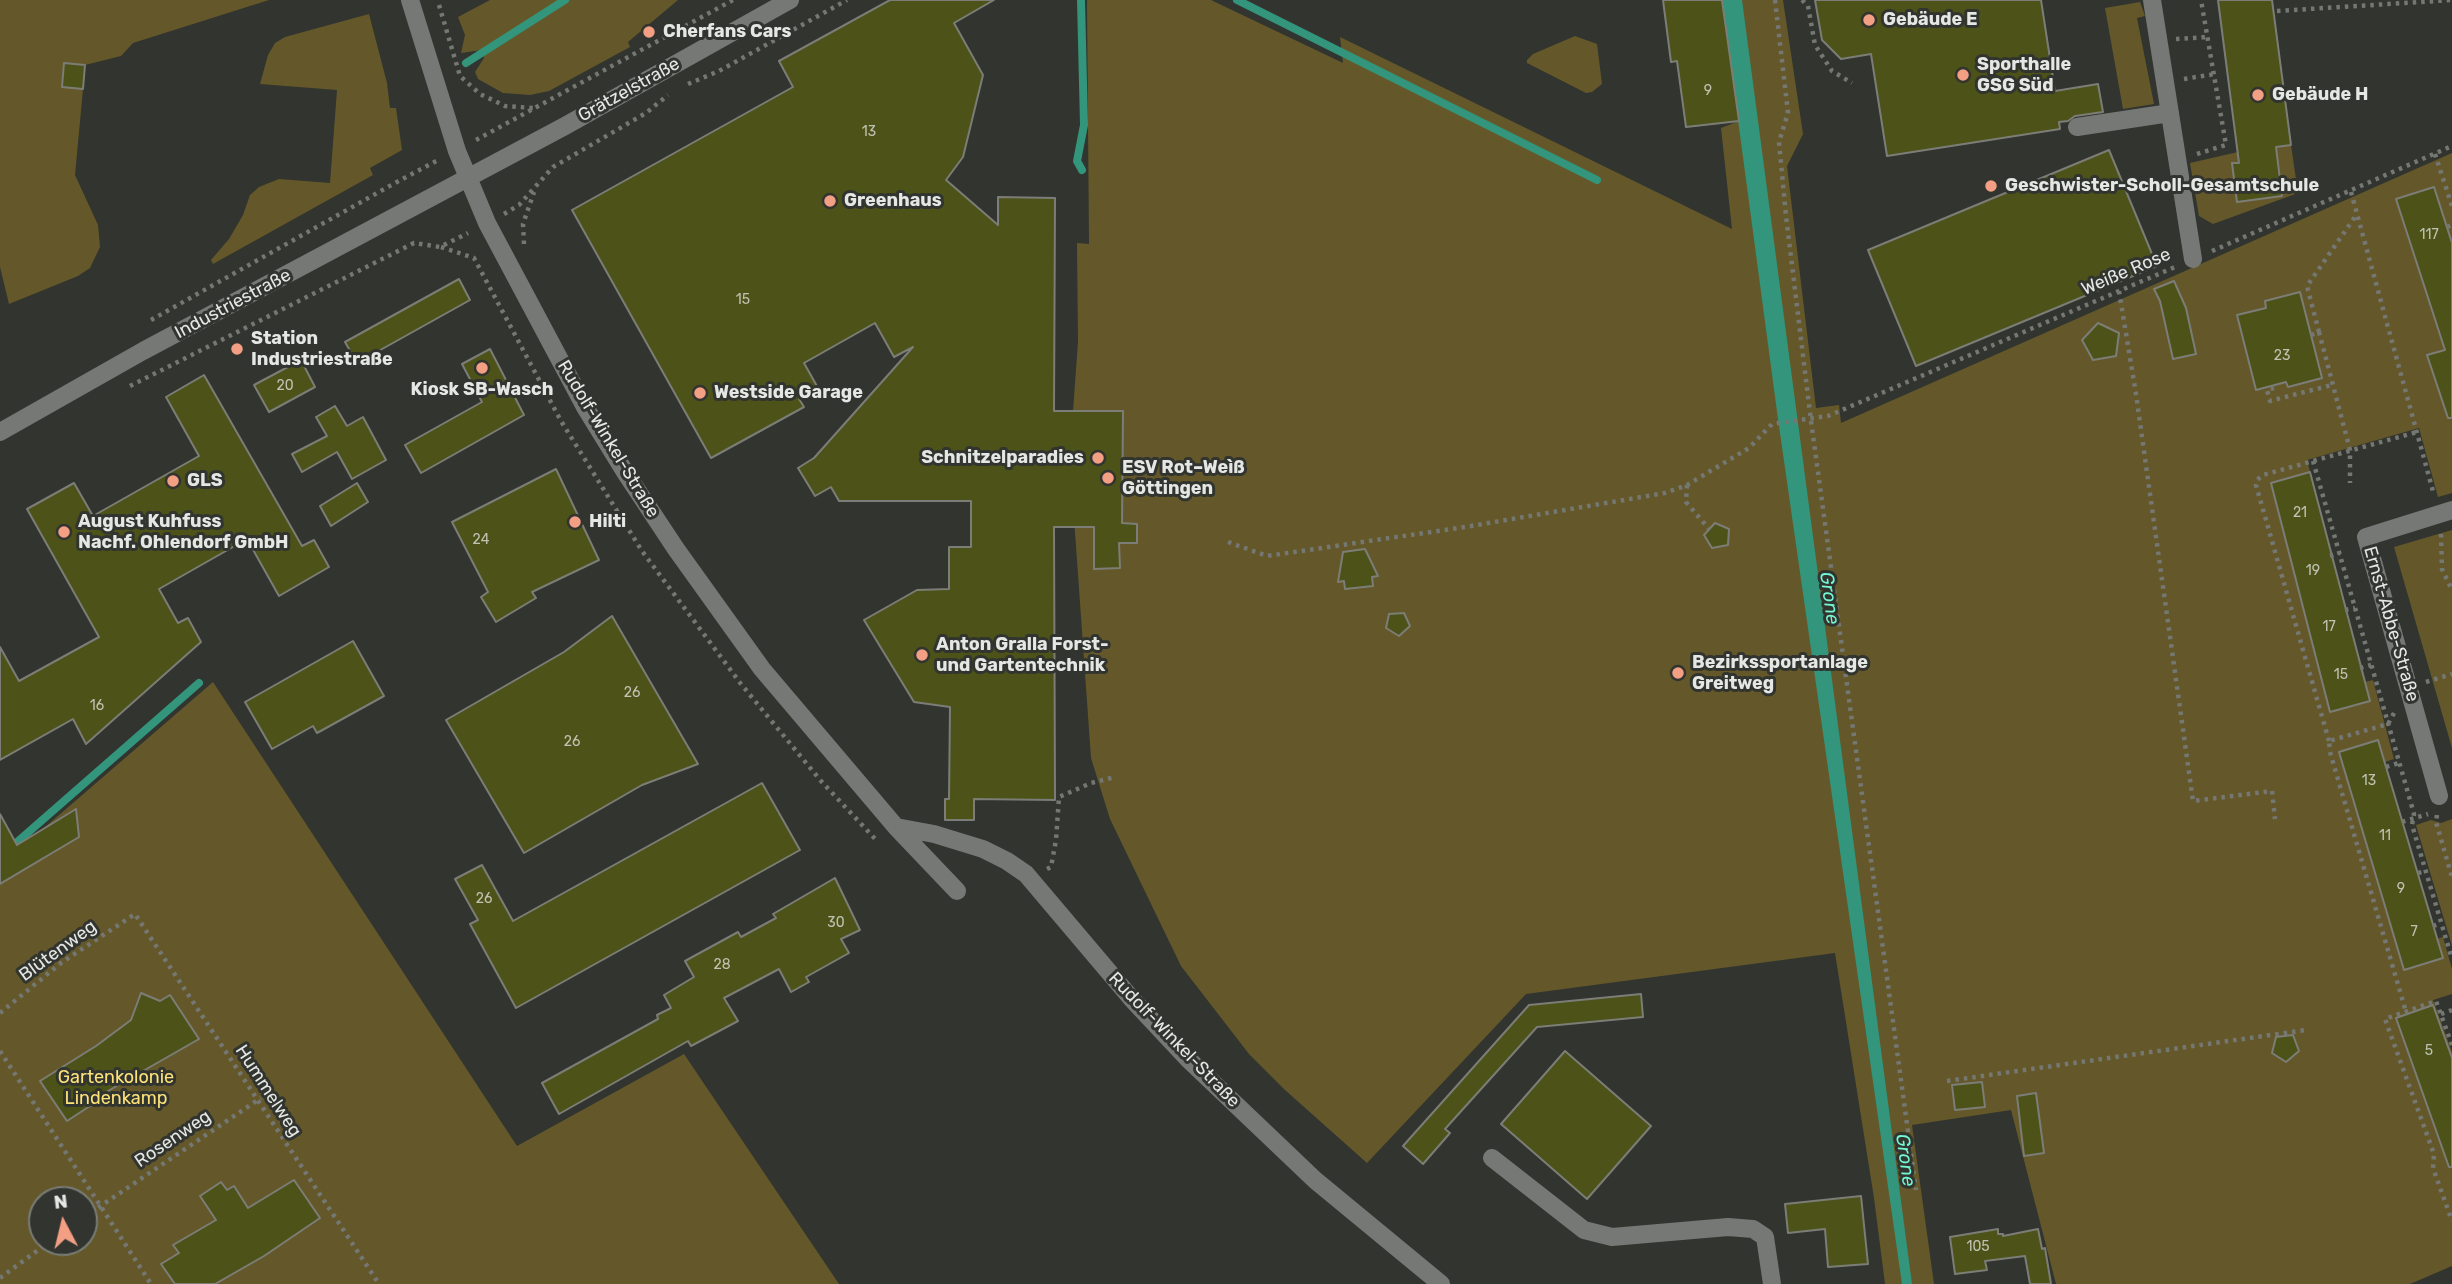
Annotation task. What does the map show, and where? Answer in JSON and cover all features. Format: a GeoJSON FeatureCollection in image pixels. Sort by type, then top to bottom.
{"type":"FeatureCollection","features":[{"type":"Feature","properties":{"kind":"street","name":"Rudolf-Winkel-Straße"},"geometry":{"type":"LineString","coordinates":[[410,0],[457,151],[487,223],[585,407],[676,550],[762,669],[896,827],[957,891]]}},
{"type":"Feature","properties":{"kind":"street","name":"Grätzelstraße"},"geometry":{"type":"LineString","coordinates":[[468,178],[790,0]]}},
{"type":"Feature","properties":{"kind":"street"},"geometry":{"type":"LineString","coordinates":[[2152,0],[2193,259]]}},
{"type":"Feature","properties":{"kind":"street"},"geometry":{"type":"LineString","coordinates":[[2077,127],[2170,113]]}},
{"type":"Feature","properties":{"kind":"street","name":"Industriestraße"},"geometry":{"type":"LineString","coordinates":[[0,432],[144,351],[468,178]]}},
{"type":"Feature","properties":{"kind":"street","name":"Ernst-Abbe-Straße"},"geometry":{"type":"LineString","coordinates":[[2439,796],[2366,537],[2446,512]]}},
{"type":"Feature","properties":{"kind":"street","name":"Rudolf-Winkel-Straße"},"geometry":{"type":"LineString","coordinates":[[896,827],[934,834],[983,849],[1007,860],[1031,880],[1131,998],[1231,1101],[1315,1180],[1441,1284]]}},
{"type":"Feature","properties":{"kind":"street"},"geometry":{"type":"LineString","coordinates":[[1492,1158],[1584,1230],[1612,1237],[1728,1227],[1753,1229],[1765,1237],[1772,1284]]}},
{"type":"Feature","properties":{"kind":"path"},"geometry":{"type":"LineString","coordinates":[[346,211],[733,0]]}},
{"type":"Feature","properties":{"kind":"path"},"geometry":{"type":"LineString","coordinates":[[123,389],[414,243],[440,247],[487,223],[519,205],[553,167],[646,113],[666,96],[719,71],[847,0]]}},
{"type":"Feature","properties":{"kind":"path"},"geometry":{"type":"LineString","coordinates":[[1774,0],[1788,113],[1779,142],[1811,421],[1916,1190]]}},
{"type":"Feature","properties":{"kind":"path"},"geometry":{"type":"LineString","coordinates":[[1802,0],[1808,6],[1815,45],[1832,71],[1852,83]]}},
{"type":"Feature","properties":{"kind":"path"},"geometry":{"type":"LineString","coordinates":[[2177,160],[2226,145],[2201,0]]}},
{"type":"Feature","properties":{"kind":"path"},"geometry":{"type":"LineString","coordinates":[[2277,11],[2452,0]]}},
{"type":"Feature","properties":{"kind":"path"},"geometry":{"type":"LineString","coordinates":[[439,5],[460,76],[481,94],[505,106],[534,108]]}},
{"type":"Feature","properties":{"kind":"path"},"geometry":{"type":"LineString","coordinates":[[2158,41],[2207,37]]}},
{"type":"Feature","properties":{"kind":"path"},"geometry":{"type":"LineString","coordinates":[[2165,82],[2215,74]]}},
{"type":"Feature","properties":{"kind":"path","name":"Weiße Rose"},"geometry":{"type":"LineString","coordinates":[[1687,485],[1749,448],[1772,425],[1811,421],[1828,416],[2351,192],[2452,146]]}},
{"type":"Feature","properties":{"kind":"path"},"geometry":{"type":"LineString","coordinates":[[2435,154],[2452,206]]}},
{"type":"Feature","properties":{"kind":"path"},"geometry":{"type":"LineString","coordinates":[[524,249],[523,224],[535,189]]}},
{"type":"Feature","properties":{"kind":"path"},"geometry":{"type":"LineString","coordinates":[[2351,192],[2417,432],[2446,512],[2442,569],[2452,590]]}},
{"type":"Feature","properties":{"kind":"path"},"geometry":{"type":"LineString","coordinates":[[2350,483],[2350,450],[2308,286],[2357,214]]}},
{"type":"Feature","properties":{"kind":"path"},"geometry":{"type":"LineString","coordinates":[[2119,290],[2193,801],[2272,792],[2276,819]]}},
{"type":"Feature","properties":{"kind":"path"},"geometry":{"type":"LineString","coordinates":[[2311,335],[2319,332]]}},
{"type":"Feature","properties":{"kind":"path"},"geometry":{"type":"LineString","coordinates":[[2274,388],[2267,390],[2270,401],[2332,385]]}},
{"type":"Feature","properties":{"kind":"path"},"geometry":{"type":"LineString","coordinates":[[2406,1012],[2256,485],[2259,477],[2263,475],[2417,432]]}},
{"type":"Feature","properties":{"kind":"path"},"geometry":{"type":"LineString","coordinates":[[2314,461],[2414,814],[2412,825],[2452,959]]}},
{"type":"Feature","properties":{"kind":"path"},"geometry":{"type":"LineString","coordinates":[[1228,542],[1267,555],[1625,501],[1665,493],[1687,485],[1686,502],[1709,529]]}},
{"type":"Feature","properties":{"kind":"path"},"geometry":{"type":"LineString","coordinates":[[2317,497],[2323,496]]}},
{"type":"Feature","properties":{"kind":"path"},"geometry":{"type":"LineString","coordinates":[[2330,556],[2340,553]]}},
{"type":"Feature","properties":{"kind":"path"},"geometry":{"type":"LineString","coordinates":[[2345,610],[2355,608]]}},
{"type":"Feature","properties":{"kind":"path"},"geometry":{"type":"LineString","coordinates":[[2360,668],[2371,665]]}},
{"type":"Feature","properties":{"kind":"path"},"geometry":{"type":"LineString","coordinates":[[2329,740],[2388,724],[2409,688]]}},
{"type":"Feature","properties":{"kind":"path"},"geometry":{"type":"LineString","coordinates":[[2386,767],[2399,763]]}},
{"type":"Feature","properties":{"kind":"path"},"geometry":{"type":"LineString","coordinates":[[1031,880],[1051,867],[1059,797],[1091,783],[1115,777]]}},
{"type":"Feature","properties":{"kind":"path"},"geometry":{"type":"LineString","coordinates":[[2439,796],[2436,822],[2452,877]]}},
{"type":"Feature","properties":{"kind":"path"},"geometry":{"type":"LineString","coordinates":[[2418,873],[2426,871]]}},
{"type":"Feature","properties":{"kind":"path","name":"Blütenweg"},"geometry":{"type":"LineString","coordinates":[[0,1013],[61,963],[135,914]]}},
{"type":"Feature","properties":{"kind":"path","name":"Hummelweg"},"geometry":{"type":"LineString","coordinates":[[135,914],[379,1284]]}},
{"type":"Feature","properties":{"kind":"path"},"geometry":{"type":"LineString","coordinates":[[2433,926],[2441,923]]}},
{"type":"Feature","properties":{"kind":"path"},"geometry":{"type":"LineString","coordinates":[[2450,1044],[2436,1001],[2385,1019],[2434,1154],[2433,1168],[2452,1222]]}},
{"type":"Feature","properties":{"kind":"path"},"geometry":{"type":"LineString","coordinates":[[2441,1014],[2452,1010]]}},
{"type":"Feature","properties":{"kind":"path"},"geometry":{"type":"LineString","coordinates":[[1947,1081],[2306,1030]]}},
{"type":"Feature","properties":{"kind":"path"},"geometry":{"type":"LineString","coordinates":[[0,1051],[152,1284]]}},
{"type":"Feature","properties":{"kind":"path","name":"Rosenweg"},"geometry":{"type":"LineString","coordinates":[[100,1205],[259,1099]]}},
{"type":"Feature","properties":{"kind":"path"},"geometry":{"type":"LineString","coordinates":[[0,1278],[30,1256]]}},
{"type":"Feature","properties":{"kind":"green space"},"geometry":{"type":"Polygon","coordinates":[[[0,0],[269,0],[133,43],[121,56],[85,65],[64,64],[62,87],[83,89],[75,175],[98,225],[100,247],[90,268],[78,276],[9,304],[0,267],[0,0]]]}},
{"type":"Feature","properties":{"kind":"green space"},"geometry":{"type":"Polygon","coordinates":[[[490,0],[678,0],[628,42],[630,47],[549,91],[530,95],[503,93],[478,79],[475,72],[484,58],[482,50],[461,53],[465,35],[458,17],[490,0]]]}},
{"type":"Feature","properties":{"kind":"green space","name":"Bezirkssportanlage Greitweg"},"geometry":{"type":"Polygon","coordinates":[[[1087,0],[1211,0],[1343,63],[1340,37],[1732,229],[1721,128],[1739,121],[1722,0],[1783,0],[1803,134],[1787,166],[1816,408],[1839,405],[1841,423],[2452,153],[2452,493],[2438,497],[2419,428],[2307,460],[2365,682],[2373,680],[2394,759],[2385,762],[2437,939],[2443,937],[2452,969],[2452,994],[2433,1000],[2452,1052],[2452,1266],[2410,1284],[2056,1284],[2011,1110],[1912,1125],[1934,1284],[1885,1284],[1835,953],[1526,994],[1367,1163],[1285,1090],[1249,1054],[1181,966],[1110,819],[1091,758],[1073,504],[1073,411],[1078,342],[1077,243],[1089,244],[1087,0]]]}},
{"type":"Feature","properties":{"kind":"green space"},"geometry":{"type":"Polygon","coordinates":[[[2140,2],[2145,16],[2137,18],[2154,104],[2123,109],[2105,8],[2140,2]]]}},
{"type":"Feature","properties":{"kind":"green space"},"geometry":{"type":"Polygon","coordinates":[[[369,14],[387,83],[390,108],[396,108],[402,150],[370,168],[373,175],[213,264],[211,260],[229,239],[243,215],[250,195],[259,187],[279,179],[330,183],[337,90],[260,84],[268,55],[275,43],[285,37],[369,14]]]}},
{"type":"Feature","properties":{"kind":"green space"},"geometry":{"type":"Polygon","coordinates":[[[1575,36],[1597,44],[1602,84],[1592,92],[1586,93],[1527,63],[1533,54],[1575,36]]]}},
{"type":"Feature","properties":{"kind":"green space"},"geometry":{"type":"Polygon","coordinates":[[[2291,145],[2298,193],[2213,224],[2199,216],[2190,163],[2238,152],[2291,145]]]}},
{"type":"Feature","properties":{"kind":"green space"},"geometry":{"type":"Polygon","coordinates":[[[2452,530],[2452,748],[2394,547],[2452,530]]]}},
{"type":"Feature","properties":{"kind":"green space","name":"Gartenkolonie Lindenkamp"},"geometry":{"type":"Polygon","coordinates":[[[213,682],[517,1146],[684,1054],[839,1284],[0,1284],[0,866],[213,682]]]}},
{"type":"Feature","properties":{"kind":"green space"},"geometry":{"type":"Polygon","coordinates":[[[2452,819],[2452,946],[2416,825],[2431,820],[2441,823],[2452,819]]]}},
{"type":"Feature","properties":{"kind":"shaded area"},"geometry":{"type":"Polygon","coordinates":[[[1722,0],[1742,0],[1912,1284],[1902,1284],[1778,419],[1722,0]]]}},
{"type":"Feature","properties":{"kind":"building"},"geometry":{"type":"Polygon","coordinates":[[[890,0],[994,0],[954,23],[983,75],[963,157],[946,180],[998,225],[998,197],[1055,198],[1054,411],[1123,411],[1122,523],[1137,524],[1137,543],[1119,543],[1120,568],[1094,569],[1094,527],[1054,527],[1055,800],[974,799],[974,820],[945,820],[945,799],[949,799],[950,707],[914,702],[864,620],[917,590],[949,589],[949,547],[971,547],[971,501],[839,501],[831,487],[815,496],[798,468],[814,458],[913,347],[894,357],[875,323],[804,363],[818,388],[799,399],[804,407],[711,458],[572,210],[793,87],[779,61],[890,0]]]}},
{"type":"Feature","properties":{"kind":"building"},"geometry":{"type":"Polygon","coordinates":[[[1663,0],[1722,0],[1739,121],[1686,127],[1677,61],[1671,62],[1663,0]]]}},
{"type":"Feature","properties":{"kind":"building","name":"Sporthalle GSG Süd"},"geometry":{"type":"Polygon","coordinates":[[[1815,0],[2041,0],[2055,91],[2098,84],[2103,112],[2075,116],[2068,121],[2059,122],[2060,129],[1887,156],[1871,54],[1841,59],[1822,40],[1815,0]]]}},
{"type":"Feature","properties":{"kind":"building","name":"Gebäude H"},"geometry":{"type":"Polygon","coordinates":[[[2218,0],[2272,0],[2291,145],[2276,147],[2282,196],[2237,202],[2232,163],[2239,163],[2218,0]]]}},
{"type":"Feature","properties":{"kind":"building"},"geometry":{"type":"Polygon","coordinates":[[[64,63],[85,65],[83,89],[62,87],[64,63]]]}},
{"type":"Feature","properties":{"kind":"building"},"geometry":{"type":"Polygon","coordinates":[[[2109,150],[2157,266],[1916,366],[1868,250],[2109,150]]]}},
{"type":"Feature","properties":{"kind":"building"},"geometry":{"type":"Polygon","coordinates":[[[2434,187],[2452,243],[2452,418],[2448,418],[2427,355],[2445,350],[2396,199],[2434,187]]]}},
{"type":"Feature","properties":{"kind":"building"},"geometry":{"type":"Polygon","coordinates":[[[459,279],[470,300],[357,363],[345,342],[459,279]]]}},
{"type":"Feature","properties":{"kind":"building"},"geometry":{"type":"Polygon","coordinates":[[[2174,281],[2186,308],[2196,354],[2173,359],[2160,301],[2154,289],[2174,281]]]}},
{"type":"Feature","properties":{"kind":"building"},"geometry":{"type":"Polygon","coordinates":[[[2300,292],[2322,378],[2288,387],[2286,382],[2256,390],[2237,315],[2266,308],[2265,301],[2300,292]]]}},
{"type":"Feature","properties":{"kind":"building"},"geometry":{"type":"Polygon","coordinates":[[[2098,323],[2119,333],[2116,356],[2093,360],[2082,340],[2098,323]]]}},
{"type":"Feature","properties":{"kind":"building"},"geometry":{"type":"Polygon","coordinates":[[[490,349],[524,415],[421,473],[405,445],[482,402],[462,364],[490,349]]]}},
{"type":"Feature","properties":{"kind":"building"},"geometry":{"type":"Polygon","coordinates":[[[301,360],[315,387],[269,412],[254,385],[301,360]]]}},
{"type":"Feature","properties":{"kind":"building"},"geometry":{"type":"Polygon","coordinates":[[[204,375],[302,546],[314,540],[329,567],[279,596],[247,539],[159,589],[178,623],[188,618],[201,642],[86,744],[73,719],[0,760],[0,647],[19,681],[99,637],[27,509],[74,483],[93,516],[199,456],[166,397],[204,375]]]}},
{"type":"Feature","properties":{"kind":"building"},"geometry":{"type":"Polygon","coordinates":[[[335,406],[347,426],[363,417],[386,460],[352,479],[337,452],[302,472],[292,454],[327,436],[316,417],[335,406]]]}},
{"type":"Feature","properties":{"kind":"building"},"geometry":{"type":"Polygon","coordinates":[[[556,469],[599,560],[532,592],[536,598],[496,622],[481,597],[488,592],[452,522],[556,469]]]}},
{"type":"Feature","properties":{"kind":"building"},"geometry":{"type":"Polygon","coordinates":[[[2310,472],[2370,701],[2330,712],[2271,483],[2310,472]]]}},
{"type":"Feature","properties":{"kind":"building"},"geometry":{"type":"Polygon","coordinates":[[[357,483],[368,502],[331,526],[320,506],[357,483]]]}},
{"type":"Feature","properties":{"kind":"building"},"geometry":{"type":"Polygon","coordinates":[[[1715,523],[1729,529],[1728,545],[1712,548],[1704,535],[1715,523]]]}},
{"type":"Feature","properties":{"kind":"building"},"geometry":{"type":"Polygon","coordinates":[[[1365,549],[1378,576],[1372,577],[1373,586],[1345,589],[1344,581],[1338,582],[1343,552],[1365,549]]]}},
{"type":"Feature","properties":{"kind":"building"},"geometry":{"type":"Polygon","coordinates":[[[1404,613],[1410,626],[1399,636],[1386,628],[1389,614],[1404,613]]]}},
{"type":"Feature","properties":{"kind":"building"},"geometry":{"type":"Polygon","coordinates":[[[612,616],[698,764],[642,785],[524,853],[446,720],[564,652],[612,616]]]}},
{"type":"Feature","properties":{"kind":"building"},"geometry":{"type":"Polygon","coordinates":[[[353,641],[384,696],[317,733],[313,726],[272,749],[245,702],[353,641]]]}},
{"type":"Feature","properties":{"kind":"building"},"geometry":{"type":"Polygon","coordinates":[[[2378,740],[2443,958],[2404,970],[2339,752],[2378,740]]]}},
{"type":"Feature","properties":{"kind":"building"},"geometry":{"type":"Polygon","coordinates":[[[762,783],[800,850],[516,1008],[470,924],[478,920],[455,879],[482,865],[513,921],[762,783]]]}},
{"type":"Feature","properties":{"kind":"building"},"geometry":{"type":"Polygon","coordinates":[[[76,809],[79,837],[0,884],[0,814],[17,845],[76,809]]]}},
{"type":"Feature","properties":{"kind":"building"},"geometry":{"type":"Polygon","coordinates":[[[835,878],[860,930],[841,939],[849,953],[806,977],[809,982],[791,992],[779,969],[724,998],[738,1021],[691,1046],[688,1041],[559,1114],[542,1083],[658,1019],[657,1015],[671,1008],[664,995],[694,977],[685,961],[738,932],[741,937],[776,918],[773,914],[835,878]]]}},
{"type":"Feature","properties":{"kind":"building"},"geometry":{"type":"Polygon","coordinates":[[[141,993],[160,1001],[170,995],[199,1039],[94,1099],[96,1102],[67,1121],[40,1081],[96,1046],[131,1020],[141,993]]]}},
{"type":"Feature","properties":{"kind":"building"},"geometry":{"type":"Polygon","coordinates":[[[1641,994],[1643,1017],[1537,1027],[1445,1129],[1450,1133],[1423,1164],[1403,1146],[1529,1005],[1641,994]]]}},
{"type":"Feature","properties":{"kind":"building"},"geometry":{"type":"Polygon","coordinates":[[[2433,1005],[2452,1058],[2452,1167],[2449,1167],[2396,1018],[2433,1005]]]}},
{"type":"Feature","properties":{"kind":"building"},"geometry":{"type":"Polygon","coordinates":[[[2293,1035],[2299,1051],[2286,1062],[2272,1053],[2276,1037],[2293,1035]]]}},
{"type":"Feature","properties":{"kind":"building"},"geometry":{"type":"Polygon","coordinates":[[[1565,1051],[1651,1126],[1587,1199],[1501,1124],[1565,1051]]]}},
{"type":"Feature","properties":{"kind":"building"},"geometry":{"type":"Polygon","coordinates":[[[1982,1082],[1985,1107],[1955,1110],[1952,1085],[1982,1082]]]}},
{"type":"Feature","properties":{"kind":"building"},"geometry":{"type":"Polygon","coordinates":[[[2036,1093],[2044,1153],[2024,1156],[2017,1096],[2036,1093]]]}},
{"type":"Feature","properties":{"kind":"building"},"geometry":{"type":"Polygon","coordinates":[[[294,1180],[320,1218],[264,1256],[215,1284],[175,1284],[161,1264],[179,1253],[173,1245],[216,1220],[200,1196],[221,1182],[227,1190],[234,1186],[248,1208],[294,1180]]]}},
{"type":"Feature","properties":{"kind":"building"},"geometry":{"type":"Polygon","coordinates":[[[1861,1196],[1868,1264],[1828,1267],[1825,1229],[1788,1233],[1785,1204],[1861,1196]]]}},
{"type":"Feature","properties":{"kind":"building"},"geometry":{"type":"Polygon","coordinates":[[[1998,1229],[1998,1234],[2003,1236],[2038,1229],[2042,1249],[2045,1248],[2051,1284],[2030,1284],[2025,1256],[1985,1261],[1987,1270],[1955,1274],[1950,1237],[1998,1229]]]}},
{"type":"Feature","properties":{"kind":"waterway"},"geometry":{"type":"LineString","coordinates":[[466,63],[565,0]]}},
{"type":"Feature","properties":{"kind":"waterway"},"geometry":{"type":"LineString","coordinates":[[1081,0],[1084,125],[1077,161],[1082,170]]}},
{"type":"Feature","properties":{"kind":"waterway"},"geometry":{"type":"LineString","coordinates":[[1237,0],[1597,180]]}},
{"type":"Feature","properties":{"kind":"waterway"},"geometry":{"type":"LineString","coordinates":[[0,857],[199,683]]}},
{"type":"Feature","properties":{"kind":"place","name":"Gebäude E"},"geometry":{"type":"Point","coordinates":[1869,20]}},
{"type":"Feature","properties":{"kind":"place","name":"Cherfans Cars"},"geometry":{"type":"Point","coordinates":[649,32]}},
{"type":"Feature","properties":{"kind":"place","name":"Sporthalle GSG Süd"},"geometry":{"type":"Point","coordinates":[1963,75]}},
{"type":"Feature","properties":{"kind":"place","name":"Gebäude H"},"geometry":{"type":"Point","coordinates":[2258,95]}},
{"type":"Feature","properties":{"kind":"place","name":"Geschwister-Scholl-Gesamtschule"},"geometry":{"type":"Point","coordinates":[1991,186]}},
{"type":"Feature","properties":{"kind":"place","name":"Greenhaus"},"geometry":{"type":"Point","coordinates":[830,201]}},
{"type":"Feature","properties":{"kind":"place","name":"Station Industriestraße"},"geometry":{"type":"Point","coordinates":[237,349]}},
{"type":"Feature","properties":{"kind":"place","name":"Kiosk SB-Wasch"},"geometry":{"type":"Point","coordinates":[482,368]}},
{"type":"Feature","properties":{"kind":"place","name":"Westside Garage"},"geometry":{"type":"Point","coordinates":[700,393]}},
{"type":"Feature","properties":{"kind":"place","name":"Schnitzelparadies"},"geometry":{"type":"Point","coordinates":[1098,458]}},
{"type":"Feature","properties":{"kind":"place","name":"ESV Rot–Weìß Göttingen"},"geometry":{"type":"Point","coordinates":[1108,478]}},
{"type":"Feature","properties":{"kind":"place","name":"GLS"},"geometry":{"type":"Point","coordinates":[173,481]}},
{"type":"Feature","properties":{"kind":"place","name":"Hilti"},"geometry":{"type":"Point","coordinates":[575,522]}},
{"type":"Feature","properties":{"kind":"place","name":"August Kuhfuss Nachf. Ohlendorf GmbH"},"geometry":{"type":"Point","coordinates":[64,532]}},
{"type":"Feature","properties":{"kind":"place","name":"Anton Gralla Forst- und Gartentechnik"},"geometry":{"type":"Point","coordinates":[922,655]}},
{"type":"Feature","properties":{"kind":"place","name":"Bezirkssportanlage Greitweg"},"geometry":{"type":"Point","coordinates":[1678,673]}},
{"type":"Feature","properties":{"kind":"water label","name":"Grone"},"geometry":{"type":"Point","coordinates":[1829,598]}},
{"type":"Feature","properties":{"kind":"water label","name":"Grone"},"geometry":{"type":"Point","coordinates":[1905,1160]}}]}
